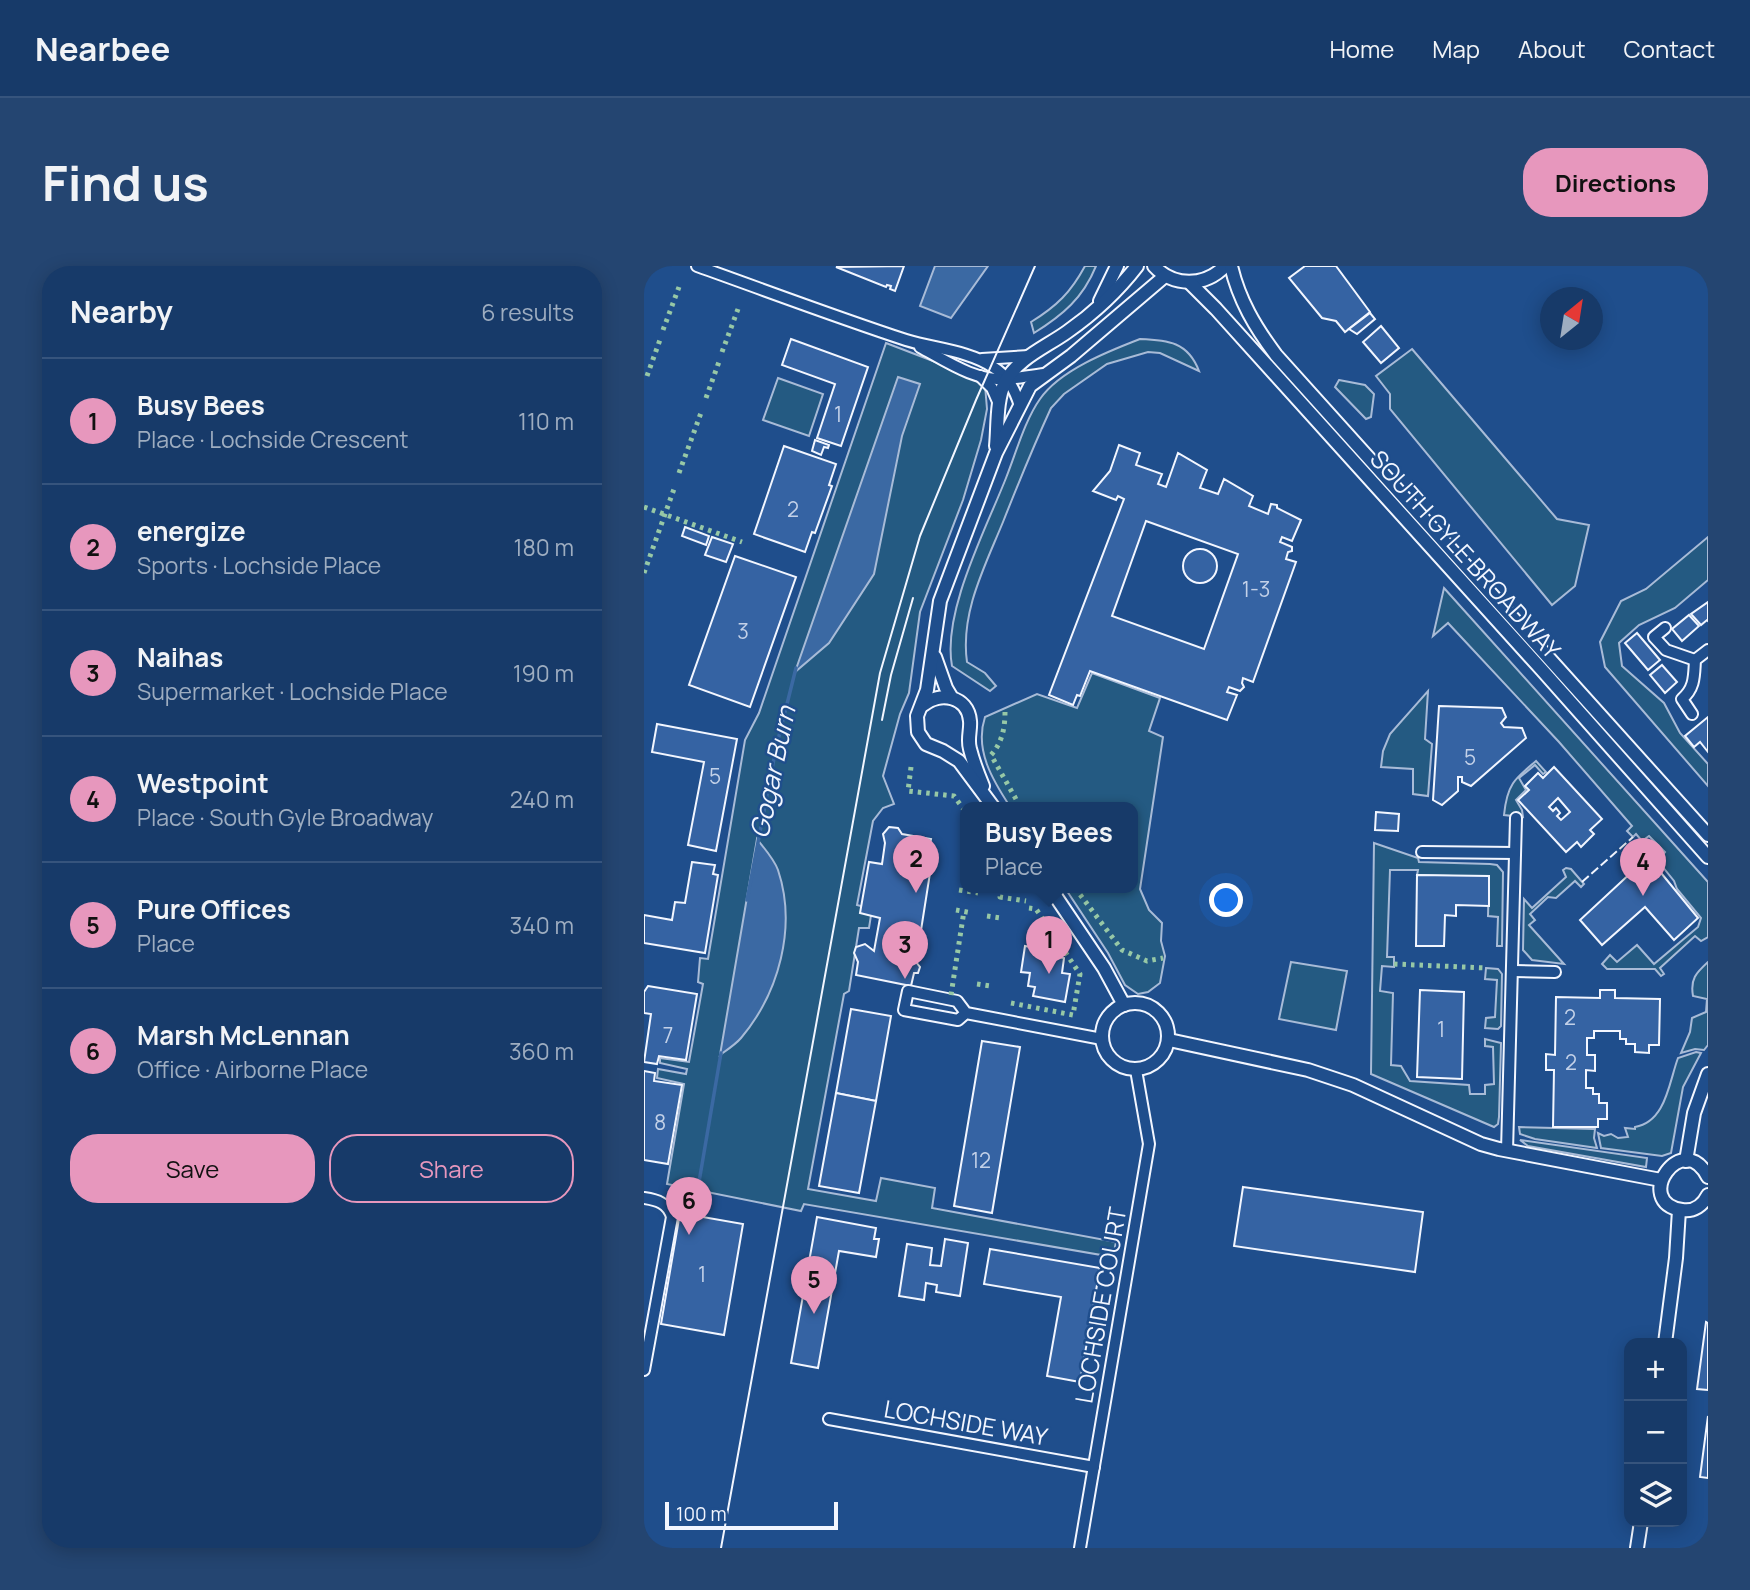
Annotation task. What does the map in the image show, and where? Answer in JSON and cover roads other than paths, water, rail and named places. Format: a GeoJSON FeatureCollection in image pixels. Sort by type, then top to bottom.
{"type":"FeatureCollection","features":[{"type":"Feature","properties":{"kind":"street"},"geometry":{"type":"LineString","coordinates":[[697,266],[908,340],[979,359],[1007,379],[1014,388],[1020,406]]}},
{"type":"Feature","properties":{"kind":"street"},"geometry":{"type":"LineString","coordinates":[[1095,311],[1117,266]]}},
{"type":"Feature","properties":{"kind":"street"},"geometry":{"type":"LineString","coordinates":[[996,453],[999,404],[1007,379],[1029,356],[1068,332],[1095,311],[1137,266]]}},
{"type":"Feature","properties":{"kind":"street"},"geometry":{"type":"LineString","coordinates":[[1154,266],[1165,276],[1190,283],[1213,276],[1224,266]]}},
{"type":"Feature","properties":{"kind":"street","name":"SOUTH GYLE BROADWAY"},"geometry":{"type":"LineString","coordinates":[[1231,266],[1245,308],[1258,332],[1276,355],[1708,835]]}},
{"type":"Feature","properties":{"kind":"street"},"geometry":{"type":"LineString","coordinates":[[990,802],[959,761],[930,747],[919,736],[916,726],[934,653],[934,632],[940,601],[996,453],[1030,386],[1071,356],[1165,276]]}},
{"type":"Feature","properties":{"kind":"street","name":"SOUTH GYLE BROADWAY"},"geometry":{"type":"LineString","coordinates":[[1190,283],[1708,857]]}},
{"type":"Feature","properties":{"kind":"street"},"geometry":{"type":"LineString","coordinates":[[908,340],[956,367],[980,376],[1007,379],[1045,373]]}},
{"type":"Feature","properties":{"kind":"street"},"geometry":{"type":"LineString","coordinates":[[979,359],[1029,356]]}},
{"type":"Feature","properties":{"kind":"street"},"geometry":{"type":"LineString","coordinates":[[980,376],[992,388],[999,404]]}},
{"type":"Feature","properties":{"kind":"street"},"geometry":{"type":"LineString","coordinates":[[1665,628],[1654,637],[1665,650],[1695,660]]}},
{"type":"Feature","properties":{"kind":"street"},"geometry":{"type":"LineString","coordinates":[[1692,714],[1682,699],[1694,683],[1695,660],[1708,650]]}},
{"type":"Feature","properties":{"kind":"street"},"geometry":{"type":"LineString","coordinates":[[934,653],[940,674],[952,698]]}},
{"type":"Feature","properties":{"kind":"street"},"geometry":{"type":"LineString","coordinates":[[923,705],[938,697],[952,698],[967,710],[970,722],[969,747],[986,796]]}},
{"type":"Feature","properties":{"kind":"street"},"geometry":{"type":"LineString","coordinates":[[943,751],[958,746],[968,734]]}},
{"type":"Feature","properties":{"kind":"street"},"geometry":{"type":"LineString","coordinates":[[1507,1152],[1514,971],[1516,818]]}},
{"type":"Feature","properties":{"kind":"street"},"geometry":{"type":"LineString","coordinates":[[1422,852],[1515,853]]}},
{"type":"Feature","properties":{"kind":"street"},"geometry":{"type":"LineString","coordinates":[[1054,893],[1104,968],[1124,1005]]}},
{"type":"Feature","properties":{"kind":"street"},"geometry":{"type":"LineString","coordinates":[[1514,971],[1555,972]]}},
{"type":"Feature","properties":{"kind":"street"},"geometry":{"type":"LineString","coordinates":[[966,1013],[958,1020],[904,1010],[908,991],[957,1001],[966,1013],[1102,1039]]}},
{"type":"Feature","properties":{"kind":"street"},"geometry":{"type":"LineString","coordinates":[[1140,1003],[1156,1009],[1166,1023],[1169,1040],[1164,1055],[1158,1061],[1152,1066],[1136,1070],[1113,1061],[1107,1055],[1102,1039],[1102,1030],[1110,1015],[1124,1005],[1140,1003]]}},
{"type":"Feature","properties":{"kind":"street"},"geometry":{"type":"LineString","coordinates":[[1169,1040],[1308,1070],[1353,1085],[1481,1144],[1507,1152],[1661,1180]]}},
{"type":"Feature","properties":{"kind":"street","name":"LOCHSIDE COURT"},"geometry":{"type":"LineString","coordinates":[[1080,1548],[1149,1144],[1136,1070]]}},
{"type":"Feature","properties":{"kind":"street"},"geometry":{"type":"LineString","coordinates":[[1686,1161],[1694,1113],[1708,1074]]}},
{"type":"Feature","properties":{"kind":"street"},"geometry":{"type":"LineString","coordinates":[[1708,1177],[1702,1167],[1686,1161],[1667,1168],[1661,1180],[1662,1195],[1672,1207],[1679,1210],[1695,1209],[1708,1195]]}},
{"type":"Feature","properties":{"kind":"street"},"geometry":{"type":"LineString","coordinates":[[644,1198],[664,1204],[672,1217],[644,1370]]}},
{"type":"Feature","properties":{"kind":"street"},"geometry":{"type":"LineString","coordinates":[[1666,1338],[1679,1210]]}},
{"type":"Feature","properties":{"kind":"street","name":"LOCHSIDE WAY"},"geometry":{"type":"LineString","coordinates":[[830,1419],[1094,1467]]}},
{"type":"Feature","properties":{"kind":"street"},"geometry":{"type":"LineString","coordinates":[[1637,1548],[1640,1527]]}},
{"type":"Feature","properties":{"kind":"waterway","name":"Gogar Burn"},"geometry":{"type":"LineString","coordinates":[[747,900],[776,748],[796,668]]}},
{"type":"Feature","properties":{"kind":"waterway","name":"Gogar Burn"},"geometry":{"type":"LineString","coordinates":[[699,1182],[721,1053]]}},
{"type":"Feature","properties":{"kind":"tram line"},"geometry":{"type":"LineString","coordinates":[[721,1548],[880,673],[920,536],[1035,266]]}},
{"type":"Feature","properties":{"kind":"tram line"},"geometry":{"type":"LineString","coordinates":[[882,720],[891,675],[913,598]]}},
{"type":"Feature","properties":{"kind":"place","name":"energize"},"geometry":{"type":"Point","coordinates":[916,893]}},
{"type":"Feature","properties":{"kind":"place","name":"Westpoint"},"geometry":{"type":"Point","coordinates":[1643,896]}},
{"type":"Feature","properties":{"kind":"place","name":"Busy Bees"},"geometry":{"type":"Point","coordinates":[1049,974]}},
{"type":"Feature","properties":{"kind":"place","name":"Naihas"},"geometry":{"type":"Point","coordinates":[905,979]}},
{"type":"Feature","properties":{"kind":"place","name":"Marsh McLennan"},"geometry":{"type":"Point","coordinates":[689,1235]}},
{"type":"Feature","properties":{"kind":"place","name":"Pure Offices"},"geometry":{"type":"Point","coordinates":[814,1314]}}]}
